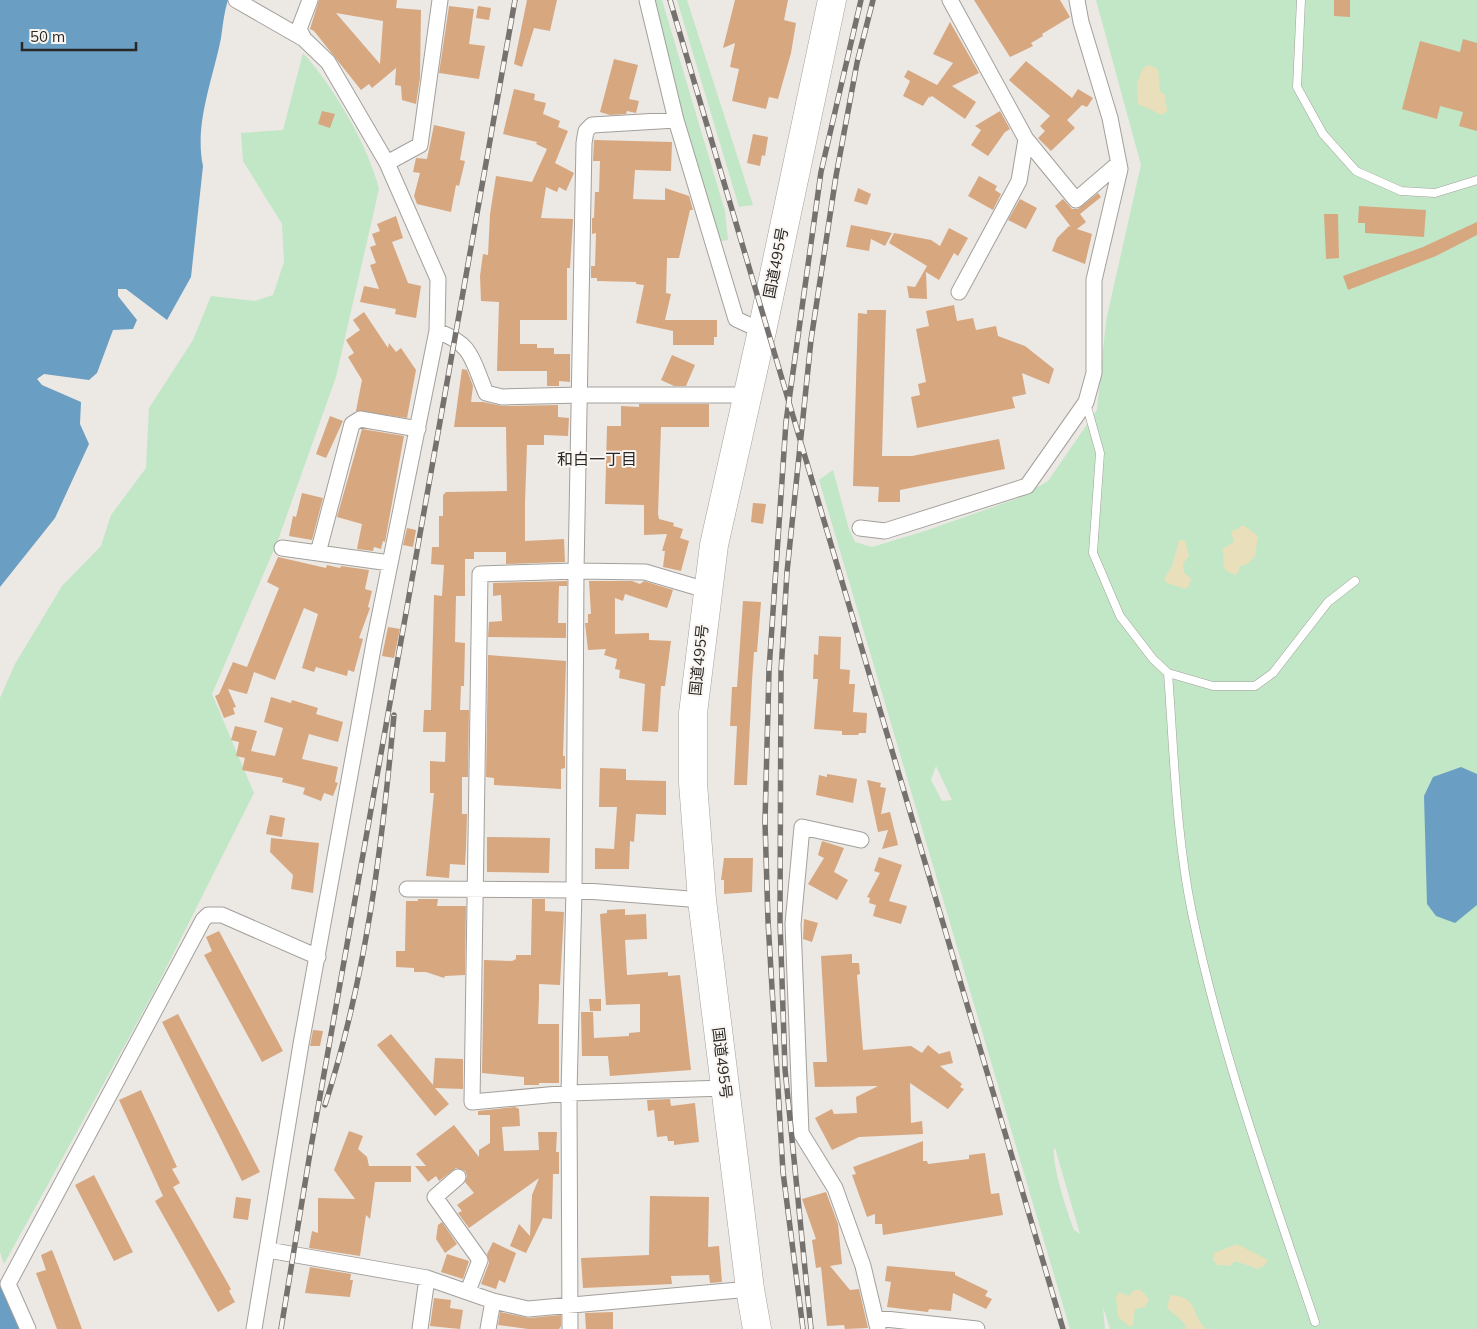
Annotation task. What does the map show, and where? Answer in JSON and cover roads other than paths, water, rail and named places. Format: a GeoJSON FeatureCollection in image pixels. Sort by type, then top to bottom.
{"type":"FeatureCollection","features":[{"type":"Feature","properties":{"kind":"highway","name":"国道495号"},"geometry":{"type":"LineString","coordinates":[[757,1329],[750,1289],[702,900],[693,783],[693,713],[706,590],[714,545],[762,331],[832,0]]}},
{"type":"Feature","properties":{"kind":"street"},"geometry":{"type":"LineString","coordinates":[[236,0],[304,39],[328,62],[386,163],[438,280],[437,331],[374,643],[301,1044],[254,1329]]}},
{"type":"Feature","properties":{"kind":"street"},"geometry":{"type":"LineString","coordinates":[[304,39],[300,30],[310,0]]}},
{"type":"Feature","properties":{"kind":"street"},"geometry":{"type":"LineString","coordinates":[[386,163],[420,145],[440,0]]}},
{"type":"Feature","properties":{"kind":"street"},"geometry":{"type":"LineString","coordinates":[[647,0],[676,120],[736,318],[762,331]]}},
{"type":"Feature","properties":{"kind":"street"},"geometry":{"type":"LineString","coordinates":[[950,0],[1026,139],[1076,200],[1119,163]]}},
{"type":"Feature","properties":{"kind":"street"},"geometry":{"type":"LineString","coordinates":[[860,528],[885,531],[1027,486],[1086,402],[1094,373],[1094,280],[1120,169],[1110,118],[1081,22],[1077,0]]}},
{"type":"Feature","properties":{"kind":"street"},"geometry":{"type":"LineString","coordinates":[[570,1329],[569,1093],[574,890],[576,571],[586,130],[592,125],[676,120]]}},
{"type":"Feature","properties":{"kind":"street"},"geometry":{"type":"LineString","coordinates":[[959,292],[1019,181],[1026,139]]}},
{"type":"Feature","properties":{"kind":"street"},"geometry":{"type":"LineString","coordinates":[[437,331],[455,338],[468,350],[486,393],[502,397],[748,395]]}},
{"type":"Feature","properties":{"kind":"street"},"geometry":{"type":"LineString","coordinates":[[318,553],[352,424],[360,419],[418,429]]}},
{"type":"Feature","properties":{"kind":"street"},"geometry":{"type":"LineString","coordinates":[[282,548],[390,563]]}},
{"type":"Feature","properties":{"kind":"street"},"geometry":{"type":"LineString","coordinates":[[706,590],[645,572],[576,571],[480,574],[472,1102],[569,1093],[725,1088]]}},
{"type":"Feature","properties":{"kind":"street"},"geometry":{"type":"LineString","coordinates":[[861,840],[802,827],[793,924],[801,1133],[835,1188],[863,1266],[877,1323],[977,1329]]}},
{"type":"Feature","properties":{"kind":"street"},"geometry":{"type":"LineString","coordinates":[[407,889],[475,891],[574,890],[702,900]]}},
{"type":"Feature","properties":{"kind":"street"},"geometry":{"type":"LineString","coordinates":[[28,1329],[8,1284],[203,920],[208,916],[222,915],[318,957]]}},
{"type":"Feature","properties":{"kind":"street"},"geometry":{"type":"LineString","coordinates":[[458,1177],[436,1197],[480,1260],[468,1291]]}},
{"type":"Feature","properties":{"kind":"street"},"geometry":{"type":"LineString","coordinates":[[268,1250],[427,1278],[493,1301],[528,1309],[750,1289]]}},
{"type":"Feature","properties":{"kind":"street"},"geometry":{"type":"LineString","coordinates":[[420,1329],[427,1278]]}},
{"type":"Feature","properties":{"kind":"street"},"geometry":{"type":"LineString","coordinates":[[488,1329],[493,1301]]}},
{"type":"Feature","properties":{"kind":"lane"},"geometry":{"type":"LineString","coordinates":[[1301,0],[1297,87],[1323,134],[1356,171],[1401,191],[1435,193],[1477,180]]}},
{"type":"Feature","properties":{"kind":"lane"},"geometry":{"type":"LineString","coordinates":[[1086,402],[1100,453],[1093,553],[1120,616],[1153,659],[1168,673],[1213,686],[1255,686],[1273,672],[1328,602],[1355,581]]}},
{"type":"Feature","properties":{"kind":"lane"},"geometry":{"type":"LineString","coordinates":[[1168,673],[1179,814],[1194,920],[1214,1009],[1237,1088],[1315,1322]]}},
{"type":"Feature","properties":{"kind":"water"},"geometry":{"type":"Polygon","coordinates":[[[0,0],[228,0],[203,118],[201,150],[203,166],[191,277],[167,320],[126,289],[118,289],[118,296],[137,320],[133,329],[113,330],[97,373],[89,380],[44,374],[37,379],[42,385],[81,402],[80,424],[89,444],[55,518],[0,587],[0,0]]]}},
{"type":"Feature","properties":{"kind":"water"},"geometry":{"type":"Polygon","coordinates":[[[1461,767],[1477,774],[1477,905],[1455,923],[1436,916],[1427,904],[1424,796],[1433,777],[1461,767]]]}},
{"type":"Feature","properties":{"kind":"water"},"geometry":{"type":"Polygon","coordinates":[[[0,1283],[19,1329],[0,1329],[0,1283]]]}},
{"type":"Feature","properties":{"kind":"railway"},"geometry":{"type":"LineString","coordinates":[[281,1329],[311,1147],[515,0]]}},
{"type":"Feature","properties":{"kind":"railway"},"geometry":{"type":"LineString","coordinates":[[670,0],[1063,1329]]}},
{"type":"Feature","properties":{"kind":"railway"},"geometry":{"type":"LineString","coordinates":[[803,1329],[783,1172],[768,921],[765,822],[769,670],[786,422],[821,172],[861,0]]}},
{"type":"Feature","properties":{"kind":"railway"},"geometry":{"type":"LineString","coordinates":[[811,1329],[785,1069],[780,921],[781,672],[787,572],[811,340],[836,176],[857,63],[873,0]]}},
{"type":"Feature","properties":{"kind":"railway"},"geometry":{"type":"LineString","coordinates":[[325,1105],[339,1057],[362,961],[378,863],[394,715]]}},
{"type":"Feature","properties":{"kind":"district","name":"和白一丁目"},"geometry":{"type":"Point","coordinates":[597,459]}}]}
